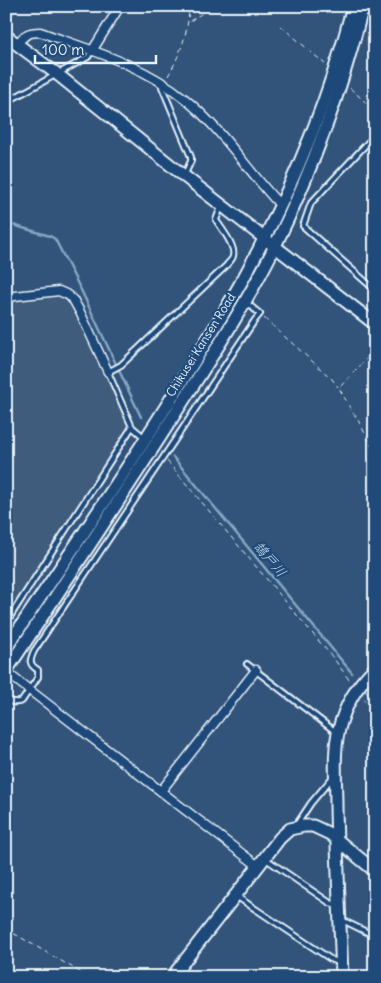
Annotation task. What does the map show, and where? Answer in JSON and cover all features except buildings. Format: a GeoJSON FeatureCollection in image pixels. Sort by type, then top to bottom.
{"type":"FeatureCollection","features":[{"type":"Feature","properties":{"kind":"street"},"geometry":{"type":"LineString","coordinates":[[92,51],[120,6]]}},
{"type":"Feature","properties":{"kind":"street","name":"Chikusei Kansen Road"},"geometry":{"type":"LineString","coordinates":[[6,672],[150,444],[264,238],[310,137],[334,70],[353,6]]}},
{"type":"Feature","properties":{"kind":"street","name":"Chikusei Kansen Road"},"geometry":{"type":"LineString","coordinates":[[6,648],[226,334],[245,301],[275,247],[318,151],[341,84],[363,6]]}},
{"type":"Feature","properties":{"kind":"street"},"geometry":{"type":"LineString","coordinates":[[17,44],[31,32],[40,32],[124,63],[164,83],[203,116],[280,205]]}},
{"type":"Feature","properties":{"kind":"street"},"geometry":{"type":"LineString","coordinates":[[6,36],[375,324]]}},
{"type":"Feature","properties":{"kind":"street"},"geometry":{"type":"LineString","coordinates":[[6,297],[59,291],[68,295],[80,312],[108,372]]}},
{"type":"Feature","properties":{"kind":"street"},"geometry":{"type":"LineString","coordinates":[[342,977],[337,841],[336,775],[338,732],[346,709],[356,689],[375,668]]}},
{"type":"Feature","properties":{"kind":"street"},"geometry":{"type":"LineString","coordinates":[[161,791],[256,670]]}},
{"type":"Feature","properties":{"kind":"street"},"geometry":{"type":"LineString","coordinates":[[6,672],[161,791],[261,862]]}},
{"type":"Feature","properties":{"kind":"street"},"geometry":{"type":"LineString","coordinates":[[172,977],[280,838],[290,829],[313,826],[330,834],[375,870]]}},
{"type":"Feature","properties":{"kind":"lane"},"geometry":{"type":"LineString","coordinates":[[6,100],[10,100],[57,74],[88,56],[92,51]]}},
{"type":"Feature","properties":{"kind":"lane"},"geometry":{"type":"LineString","coordinates":[[164,83],[162,87],[191,157],[184,176]]}},
{"type":"Feature","properties":{"kind":"lane"},"geometry":{"type":"LineString","coordinates":[[375,135],[311,203],[303,226],[375,290]]}},
{"type":"Feature","properties":{"kind":"lane"},"geometry":{"type":"LineString","coordinates":[[163,457],[132,427],[108,372],[121,365],[226,266],[233,256],[231,243],[216,220],[221,205]]}},
{"type":"Feature","properties":{"kind":"lane"},"geometry":{"type":"LineString","coordinates":[[6,701],[18,703],[22,701],[38,677],[38,670],[31,663],[34,651],[260,314],[245,301]]}},
{"type":"Feature","properties":{"kind":"lane"},"geometry":{"type":"LineString","coordinates":[[6,623],[132,427]]}},
{"type":"Feature","properties":{"kind":"lane"},"geometry":{"type":"LineString","coordinates":[[247,664],[338,732]]}},
{"type":"Feature","properties":{"kind":"lane"},"geometry":{"type":"LineString","coordinates":[[294,828],[311,803],[336,775]]}},
{"type":"Feature","properties":{"kind":"lane"},"geometry":{"type":"LineString","coordinates":[[261,862],[330,903],[339,905]]}},
{"type":"Feature","properties":{"kind":"lane"},"geometry":{"type":"LineString","coordinates":[[236,896],[332,960],[341,962]]}},
{"type":"Feature","properties":{"kind":"lane"},"geometry":{"type":"LineString","coordinates":[[340,919],[375,936]]}},
{"type":"Feature","properties":{"kind":"path"},"geometry":{"type":"LineString","coordinates":[[164,83],[175,62],[189,21],[189,6]]}},
{"type":"Feature","properties":{"kind":"path"},"geometry":{"type":"LineString","coordinates":[[189,21],[210,6]]}},
{"type":"Feature","properties":{"kind":"path"},"geometry":{"type":"LineString","coordinates":[[281,26],[322,62],[334,70]]}},
{"type":"Feature","properties":{"kind":"path"},"geometry":{"type":"LineString","coordinates":[[341,84],[349,87],[375,111]]}},
{"type":"Feature","properties":{"kind":"path"},"geometry":{"type":"LineString","coordinates":[[260,314],[332,379],[357,418],[375,453]]}},
{"type":"Feature","properties":{"kind":"path"},"geometry":{"type":"LineString","coordinates":[[339,388],[375,350]]}},
{"type":"Feature","properties":{"kind":"path"},"geometry":{"type":"LineString","coordinates":[[163,457],[334,659],[375,712]]}},
{"type":"Feature","properties":{"kind":"path"},"geometry":{"type":"LineString","coordinates":[[6,929],[89,977]]}},
{"type":"Feature","properties":{"kind":"shaded area"},"geometry":{"type":"Polygon","coordinates":[[[57,294],[63,295],[71,302],[127,424],[6,617],[6,300],[57,294]]]}},
{"type":"Feature","properties":{"kind":"waterway","name":"鵠戸川"},"geometry":{"type":"LineString","coordinates":[[6,223],[55,239],[141,417]]}},
{"type":"Feature","properties":{"kind":"waterway","name":"鵠戸川"},"geometry":{"type":"LineString","coordinates":[[173,457],[352,673]]}},
{"type":"Feature","properties":{"kind":"waterway","name":"鵠戸川"},"geometry":{"type":"LineString","coordinates":[[365,690],[375,702]]}}]}
